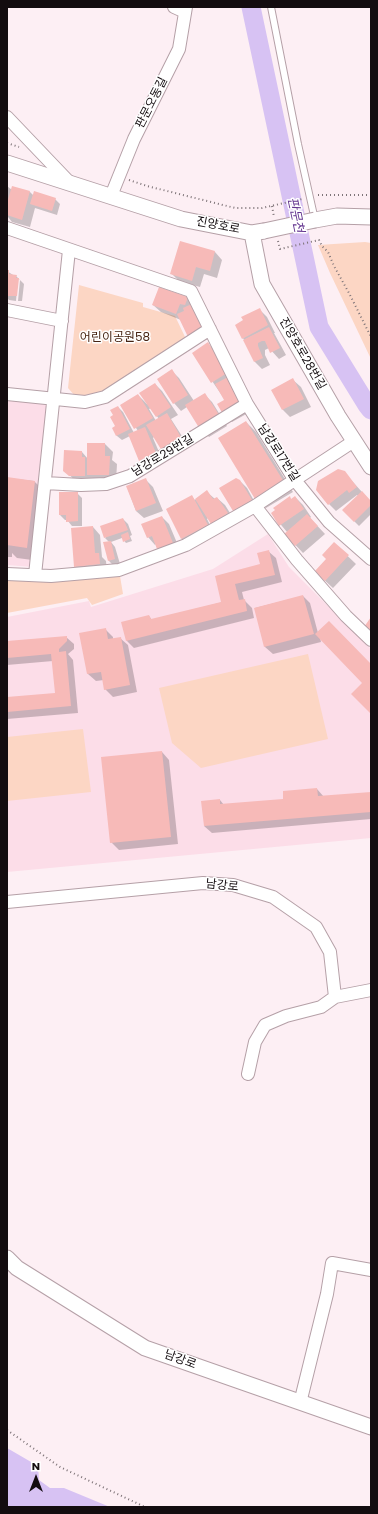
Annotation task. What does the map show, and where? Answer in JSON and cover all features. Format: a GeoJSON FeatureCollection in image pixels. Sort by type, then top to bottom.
{"type":"FeatureCollection","features":[{"type":"Feature","properties":{"kind":"street"},"geometry":{"type":"LineString","coordinates":[[174,7],[186,9]]}},
{"type":"Feature","properties":{"kind":"street","name":"판문오동길"},"geometry":{"type":"LineString","coordinates":[[111,196],[134,139],[179,49],[186,9]]}},
{"type":"Feature","properties":{"kind":"street","name":"진양호로"},"geometry":{"type":"LineString","coordinates":[[7,118],[70,183]]}},
{"type":"Feature","properties":{"kind":"street","name":"진양호로"},"geometry":{"type":"LineString","coordinates":[[7,163],[181,219],[258,232],[337,216],[371,217]]}},
{"type":"Feature","properties":{"kind":"street","name":"남강로17번길"},"geometry":{"type":"LineString","coordinates":[[7,228],[191,291],[247,404],[294,480],[329,522],[371,559]]}},
{"type":"Feature","properties":{"kind":"street","name":"진양호로28번길"},"geometry":{"type":"LineString","coordinates":[[258,232],[262,284],[354,441],[371,467]]}},
{"type":"Feature","properties":{"kind":"street"},"geometry":{"type":"LineString","coordinates":[[35,575],[69,250]]}},
{"type":"Feature","properties":{"kind":"street"},"geometry":{"type":"LineString","coordinates":[[7,310],[62,321]]}},
{"type":"Feature","properties":{"kind":"street"},"geometry":{"type":"LineString","coordinates":[[7,394],[85,402],[105,398],[210,329]]}},
{"type":"Feature","properties":{"kind":"street","name":"남강로29번길"},"geometry":{"type":"LineString","coordinates":[[45,483],[81,485],[106,484],[130,476],[247,404]]}},
{"type":"Feature","properties":{"kind":"street"},"geometry":{"type":"LineString","coordinates":[[7,574],[51,576],[118,570],[186,545],[255,506],[354,441]]}},
{"type":"Feature","properties":{"kind":"street"},"geometry":{"type":"LineString","coordinates":[[255,506],[297,560],[346,616],[371,640]]}},
{"type":"Feature","properties":{"kind":"street","name":"남강로"},"geometry":{"type":"LineString","coordinates":[[7,902],[203,883],[233,885],[273,896],[316,927],[330,952],[335,997]]}},
{"type":"Feature","properties":{"kind":"street"},"geometry":{"type":"LineString","coordinates":[[248,1074],[255,1042],[265,1025],[286,1016],[321,1007],[335,997],[371,990]]}},
{"type":"Feature","properties":{"kind":"street","name":"남강로"},"geometry":{"type":"LineString","coordinates":[[7,1258],[17,1268],[146,1348],[371,1427]]}},
{"type":"Feature","properties":{"kind":"street"},"geometry":{"type":"LineString","coordinates":[[300,1403],[327,1294],[332,1263],[371,1270]]}},
{"type":"Feature","properties":{"kind":"lane"},"geometry":{"type":"LineString","coordinates":[[271,7],[298,144],[315,220]]}},
{"type":"Feature","properties":{"kind":"path"},"geometry":{"type":"LineString","coordinates":[[119,176],[147,186],[235,208],[262,208],[319,195],[371,195]]}},
{"type":"Feature","properties":{"kind":"path"},"geometry":{"type":"LineString","coordinates":[[280,249],[319,240],[328,252],[371,337]]}},
{"type":"Feature","properties":{"kind":"path"},"geometry":{"type":"LineString","coordinates":[[7,1430],[60,1467],[146,1507]]}},
{"type":"Feature","properties":{"kind":"shaded area"},"geometry":{"type":"Polygon","coordinates":[[[7,398],[50,402],[33,567],[7,565],[7,398]]]}},
{"type":"Feature","properties":{"kind":"shaded area"},"geometry":{"type":"Polygon","coordinates":[[[268,534],[289,567],[371,649],[371,838],[7,872],[7,617],[89,601],[91,607],[213,569],[268,534]]]}},
{"type":"Feature","properties":{"kind":"shaded area"},"geometry":{"type":"Polygon","coordinates":[[[7,1448],[38,1466],[39,1480],[50,1488],[64,1488],[110,1507],[7,1507],[7,1448]]]}},
{"type":"Feature","properties":{"kind":"green space"},"geometry":{"type":"Polygon","coordinates":[[[365,242],[371,243],[371,359],[318,245],[365,242]]]}},
{"type":"Feature","properties":{"kind":"green space","name":"어린이공원58"},"geometry":{"type":"Polygon","coordinates":[[[79,285],[143,303],[143,307],[175,316],[187,341],[104,393],[75,396],[68,388],[79,285]]]}},
{"type":"Feature","properties":{"kind":"green space"},"geometry":{"type":"Polygon","coordinates":[[[120,576],[123,594],[92,605],[87,598],[7,613],[7,578],[35,580],[120,576]]]}},
{"type":"Feature","properties":{"kind":"green space"},"geometry":{"type":"Polygon","coordinates":[[[308,654],[328,739],[201,768],[172,743],[159,688],[308,654]]]}},
{"type":"Feature","properties":{"kind":"green space"},"geometry":{"type":"Polygon","coordinates":[[[83,729],[91,792],[7,801],[7,737],[83,729]]]}},
{"type":"Feature","properties":{"kind":"building"},"geometry":{"type":"Polygon","coordinates":[[[12,186],[30,191],[22,220],[7,215],[7,203],[12,186]]]}},
{"type":"Feature","properties":{"kind":"building"},"geometry":{"type":"Polygon","coordinates":[[[34,191],[56,198],[52,211],[30,204],[34,191]]]}},
{"type":"Feature","properties":{"kind":"building"},"geometry":{"type":"Polygon","coordinates":[[[180,241],[215,251],[210,271],[196,267],[192,281],[170,274],[180,241]]]}},
{"type":"Feature","properties":{"kind":"building"},"geometry":{"type":"Polygon","coordinates":[[[7,270],[9,270],[9,274],[17,275],[16,278],[19,278],[17,296],[7,296],[7,270]]]}},
{"type":"Feature","properties":{"kind":"building"},"geometry":{"type":"Polygon","coordinates":[[[159,287],[188,297],[185,305],[180,304],[176,314],[152,305],[159,287]]]}},
{"type":"Feature","properties":{"kind":"building"},"geometry":{"type":"Polygon","coordinates":[[[194,303],[204,325],[203,330],[188,337],[177,314],[184,311],[183,308],[194,303]]]}},
{"type":"Feature","properties":{"kind":"building"},"geometry":{"type":"Polygon","coordinates":[[[260,308],[268,325],[242,339],[235,325],[243,320],[241,317],[260,308]]]}},
{"type":"Feature","properties":{"kind":"building"},"geometry":{"type":"Polygon","coordinates":[[[269,327],[280,348],[270,353],[265,341],[258,343],[263,358],[254,362],[243,340],[269,327]]]}},
{"type":"Feature","properties":{"kind":"building"},"geometry":{"type":"Polygon","coordinates":[[[208,342],[227,373],[211,383],[192,353],[208,342]]]}},
{"type":"Feature","properties":{"kind":"building"},"geometry":{"type":"Polygon","coordinates":[[[172,369],[188,395],[173,404],[157,379],[172,369]]]}},
{"type":"Feature","properties":{"kind":"building"},"geometry":{"type":"Polygon","coordinates":[[[228,377],[244,404],[224,416],[217,404],[224,400],[215,384],[228,377]]]}},
{"type":"Feature","properties":{"kind":"building"},"geometry":{"type":"Polygon","coordinates":[[[293,378],[304,399],[282,410],[271,390],[293,378]]]}},
{"type":"Feature","properties":{"kind":"building"},"geometry":{"type":"Polygon","coordinates":[[[155,383],[171,407],[156,417],[139,393],[155,383]]]}},
{"type":"Feature","properties":{"kind":"building"},"geometry":{"type":"Polygon","coordinates":[[[205,393],[221,418],[201,431],[185,405],[205,393]]]}},
{"type":"Feature","properties":{"kind":"building"},"geometry":{"type":"Polygon","coordinates":[[[138,394],[153,418],[134,429],[120,405],[138,394]]]}},
{"type":"Feature","properties":{"kind":"building"},"geometry":{"type":"Polygon","coordinates":[[[118,406],[130,429],[116,436],[112,428],[115,426],[110,417],[113,415],[110,410],[118,406]]]}},
{"type":"Feature","properties":{"kind":"building"},"geometry":{"type":"Polygon","coordinates":[[[167,413],[182,439],[162,451],[146,425],[167,413]]]}},
{"type":"Feature","properties":{"kind":"building"},"geometry":{"type":"Polygon","coordinates":[[[246,421],[284,482],[255,499],[218,438],[246,421]]]}},
{"type":"Feature","properties":{"kind":"building"},"geometry":{"type":"Polygon","coordinates":[[[145,427],[156,453],[139,461],[128,434],[145,427]]]}},
{"type":"Feature","properties":{"kind":"building"},"geometry":{"type":"Polygon","coordinates":[[[87,443],[105,443],[105,456],[110,456],[109,475],[87,475],[87,443]]]}},
{"type":"Feature","properties":{"kind":"building"},"geometry":{"type":"Polygon","coordinates":[[[64,450],[82,451],[82,457],[85,457],[85,476],[69,476],[63,471],[64,450]]]}},
{"type":"Feature","properties":{"kind":"building"},"geometry":{"type":"Polygon","coordinates":[[[338,469],[345,471],[357,487],[349,493],[347,490],[328,505],[316,490],[318,481],[338,469]]]}},
{"type":"Feature","properties":{"kind":"building"},"geometry":{"type":"Polygon","coordinates":[[[7,477],[35,481],[27,548],[7,545],[7,477]]]}},
{"type":"Feature","properties":{"kind":"building"},"geometry":{"type":"Polygon","coordinates":[[[146,478],[156,503],[136,511],[126,486],[146,478]]]}},
{"type":"Feature","properties":{"kind":"building"},"geometry":{"type":"Polygon","coordinates":[[[236,478],[240,480],[252,500],[233,511],[219,488],[236,478]]]}},
{"type":"Feature","properties":{"kind":"building"},"geometry":{"type":"Polygon","coordinates":[[[207,490],[213,499],[217,497],[228,513],[211,524],[195,499],[207,490]]]}},
{"type":"Feature","properties":{"kind":"building"},"geometry":{"type":"Polygon","coordinates":[[[362,491],[371,501],[371,505],[354,522],[342,510],[362,491]]]}},
{"type":"Feature","properties":{"kind":"building"},"geometry":{"type":"Polygon","coordinates":[[[59,492],[78,492],[78,521],[66,522],[66,515],[59,515],[59,492]]]}},
{"type":"Feature","properties":{"kind":"building"},"geometry":{"type":"Polygon","coordinates":[[[192,495],[208,525],[181,539],[166,509],[192,495]]]}},
{"type":"Feature","properties":{"kind":"building"},"geometry":{"type":"Polygon","coordinates":[[[290,496],[291,499],[295,496],[304,509],[279,526],[271,513],[275,510],[273,508],[290,496]]]}},
{"type":"Feature","properties":{"kind":"building"},"geometry":{"type":"Polygon","coordinates":[[[307,514],[318,526],[295,546],[284,534],[307,514]]]}},
{"type":"Feature","properties":{"kind":"building"},"geometry":{"type":"Polygon","coordinates":[[[162,516],[173,543],[157,549],[152,536],[147,538],[141,524],[162,516]]]}},
{"type":"Feature","properties":{"kind":"building"},"geometry":{"type":"Polygon","coordinates":[[[123,518],[128,530],[104,538],[100,526],[123,518]]]}},
{"type":"Feature","properties":{"kind":"building"},"geometry":{"type":"Polygon","coordinates":[[[93,526],[95,553],[99,553],[100,564],[74,567],[71,528],[93,526]]]}},
{"type":"Feature","properties":{"kind":"building"},"geometry":{"type":"Polygon","coordinates":[[[128,532],[130,539],[123,542],[121,535],[128,532]]]}},
{"type":"Feature","properties":{"kind":"building"},"geometry":{"type":"Polygon","coordinates":[[[111,541],[115,559],[108,561],[103,542],[111,541]]]}},
{"type":"Feature","properties":{"kind":"building"},"geometry":{"type":"Polygon","coordinates":[[[334,542],[349,555],[325,581],[314,572],[326,559],[322,555],[334,542]]]}},
{"type":"Feature","properties":{"kind":"building"},"geometry":{"type":"Polygon","coordinates":[[[269,550],[275,575],[235,584],[239,600],[245,599],[247,611],[126,641],[121,622],[149,615],[151,619],[221,602],[215,576],[260,564],[257,553],[269,550]]]}},
{"type":"Feature","properties":{"kind":"building"},"geometry":{"type":"Polygon","coordinates":[[[303,595],[314,634],[264,647],[254,608],[303,595]]]}},
{"type":"Feature","properties":{"kind":"building"},"geometry":{"type":"Polygon","coordinates":[[[371,617],[371,633],[364,627],[371,617]]]}},
{"type":"Feature","properties":{"kind":"building"},"geometry":{"type":"Polygon","coordinates":[[[329,621],[371,664],[371,714],[351,694],[362,683],[315,634],[329,621]]]}},
{"type":"Feature","properties":{"kind":"building"},"geometry":{"type":"Polygon","coordinates":[[[106,628],[108,639],[121,637],[130,685],[104,690],[101,672],[87,674],[79,633],[106,628]]]}},
{"type":"Feature","properties":{"kind":"building"},"geometry":{"type":"Polygon","coordinates":[[[67,636],[67,641],[59,649],[59,652],[66,651],[71,706],[7,712],[7,697],[55,693],[51,654],[7,658],[7,641],[67,636]]]}},
{"type":"Feature","properties":{"kind":"building"},"geometry":{"type":"Polygon","coordinates":[[[162,751],[171,837],[110,843],[101,757],[162,751]]]}},
{"type":"Feature","properties":{"kind":"building"},"geometry":{"type":"Polygon","coordinates":[[[317,788],[318,796],[371,792],[371,812],[204,826],[201,801],[220,799],[220,804],[283,799],[283,791],[317,788]]]}},
{"type":"Feature","properties":{"kind":"waterway","name":"판문천"},"geometry":{"type":"LineString","coordinates":[[251,7],[319,327],[371,410]]}}]}
